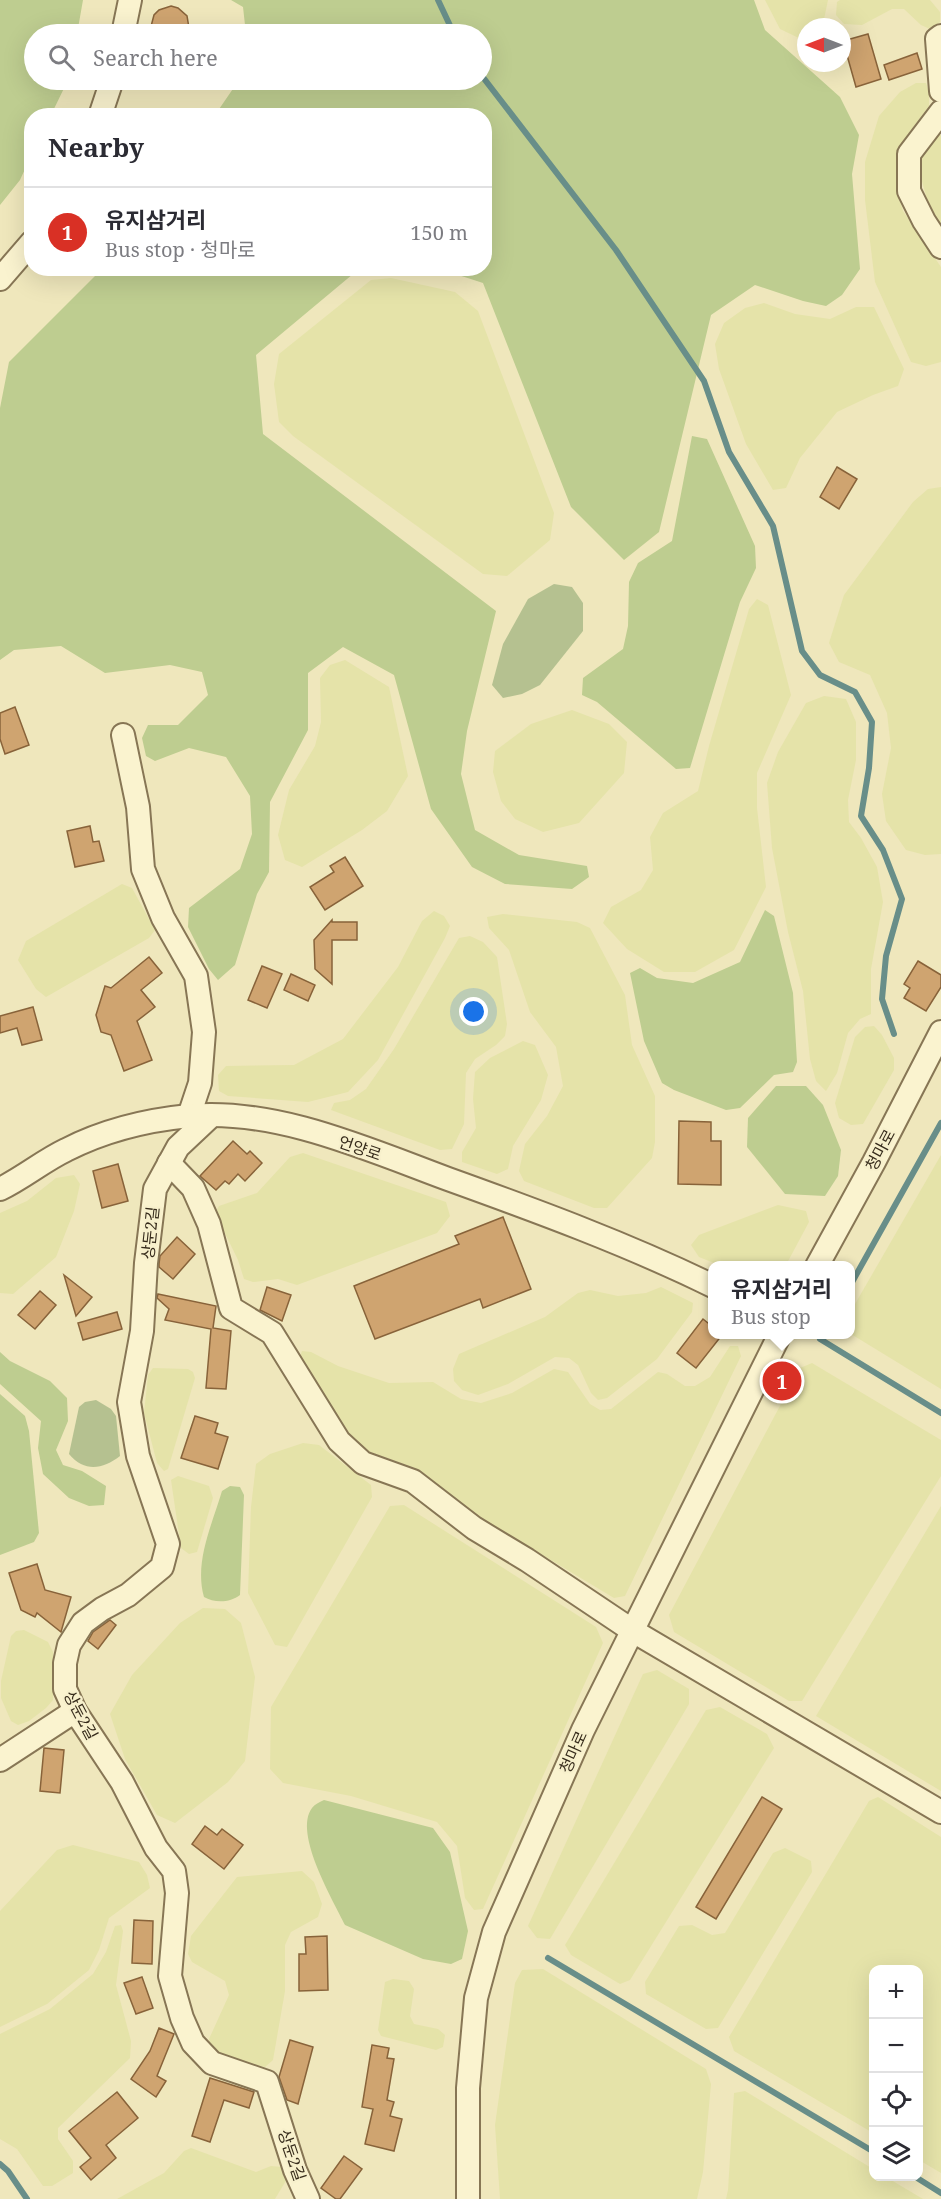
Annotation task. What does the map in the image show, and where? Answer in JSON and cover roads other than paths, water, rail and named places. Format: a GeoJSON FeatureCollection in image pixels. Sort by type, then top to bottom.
{"type":"FeatureCollection","features":[{"type":"Feature","properties":{"kind":"street"},"geometry":{"type":"LineString","coordinates":[[125,24],[130,0]]}},
{"type":"Feature","properties":{"kind":"street"},"geometry":{"type":"LineString","coordinates":[[941,36],[937,39],[941,91]]}},
{"type":"Feature","properties":{"kind":"street"},"geometry":{"type":"LineString","coordinates":[[103,108],[109,90]]}},
{"type":"Feature","properties":{"kind":"street"},"geometry":{"type":"LineString","coordinates":[[941,112],[909,154],[909,191],[924,221],[941,247]]}},
{"type":"Feature","properties":{"kind":"street"},"geometry":{"type":"LineString","coordinates":[[0,279],[24,251]]}},
{"type":"Feature","properties":{"kind":"street"},"geometry":{"type":"LineString","coordinates":[[123,735],[138,807],[144,868],[163,918],[196,976],[204,1032],[200,1116]]}},
{"type":"Feature","properties":{"kind":"street","name":"청마로"},"geometry":{"type":"LineString","coordinates":[[821,1261],[941,1032]]}},
{"type":"Feature","properties":{"kind":"street","name":"상둔2길"},"geometry":{"type":"LineString","coordinates":[[200,1116],[178,1147],[155,1189],[146,1263],[142,1331],[129,1402],[138,1456],[168,1544],[162,1567],[128,1595],[83,1623],[69,1645],[64,1663],[65,1689],[75,1711],[122,1782],[156,1848],[174,1871],[177,1893],[170,1976],[182,2018],[193,2043],[212,2063],[267,2082],[295,2170],[308,2199]]}},
{"type":"Feature","properties":{"kind":"street","name":"언양로"},"geometry":{"type":"LineString","coordinates":[[0,1189],[68,1149],[87,1141],[145,1123],[200,1116],[233,1116],[312,1131],[541,1213],[658,1260],[708,1284]]}},
{"type":"Feature","properties":{"kind":"street"},"geometry":{"type":"LineString","coordinates":[[169,1163],[193,1188],[209,1224],[231,1308],[272,1333],[339,1441],[363,1463],[413,1481],[474,1528],[527,1560],[633,1631],[941,1812]]}},
{"type":"Feature","properties":{"kind":"street","name":"청마로"},"geometry":{"type":"LineString","coordinates":[[468,2199],[468,2088],[476,1998],[494,1932],[584,1730],[778,1339]]}},
{"type":"Feature","properties":{"kind":"street"},"geometry":{"type":"LineString","coordinates":[[0,1760],[75,1711]]}},
{"type":"Feature","properties":{"kind":"waterway"},"geometry":{"type":"LineString","coordinates":[[438,0],[449,24]]}},
{"type":"Feature","properties":{"kind":"waterway"},"geometry":{"type":"LineString","coordinates":[[492,89],[616,250],[704,381],[729,452],[773,526],[802,651],[820,675],[855,692],[872,722],[869,768],[861,816],[883,850],[902,899],[886,956],[882,999],[894,1034]]}},
{"type":"Feature","properties":{"kind":"waterway"},"geometry":{"type":"LineString","coordinates":[[855,1277],[941,1123]]}},
{"type":"Feature","properties":{"kind":"waterway"},"geometry":{"type":"LineString","coordinates":[[820,1339],[941,1413]]}},
{"type":"Feature","properties":{"kind":"waterway"},"geometry":{"type":"LineString","coordinates":[[548,1958],[869,2149]]}},
{"type":"Feature","properties":{"kind":"waterway"},"geometry":{"type":"LineString","coordinates":[[0,2164],[8,2171],[27,2199]]}},
{"type":"Feature","properties":{"kind":"waterway"},"geometry":{"type":"LineString","coordinates":[[922,2181],[941,2193]]}},
{"type":"Feature","properties":{"kind":"place","name":"유지삼거리"},"geometry":{"type":"Point","coordinates":[782,1381]}}]}
